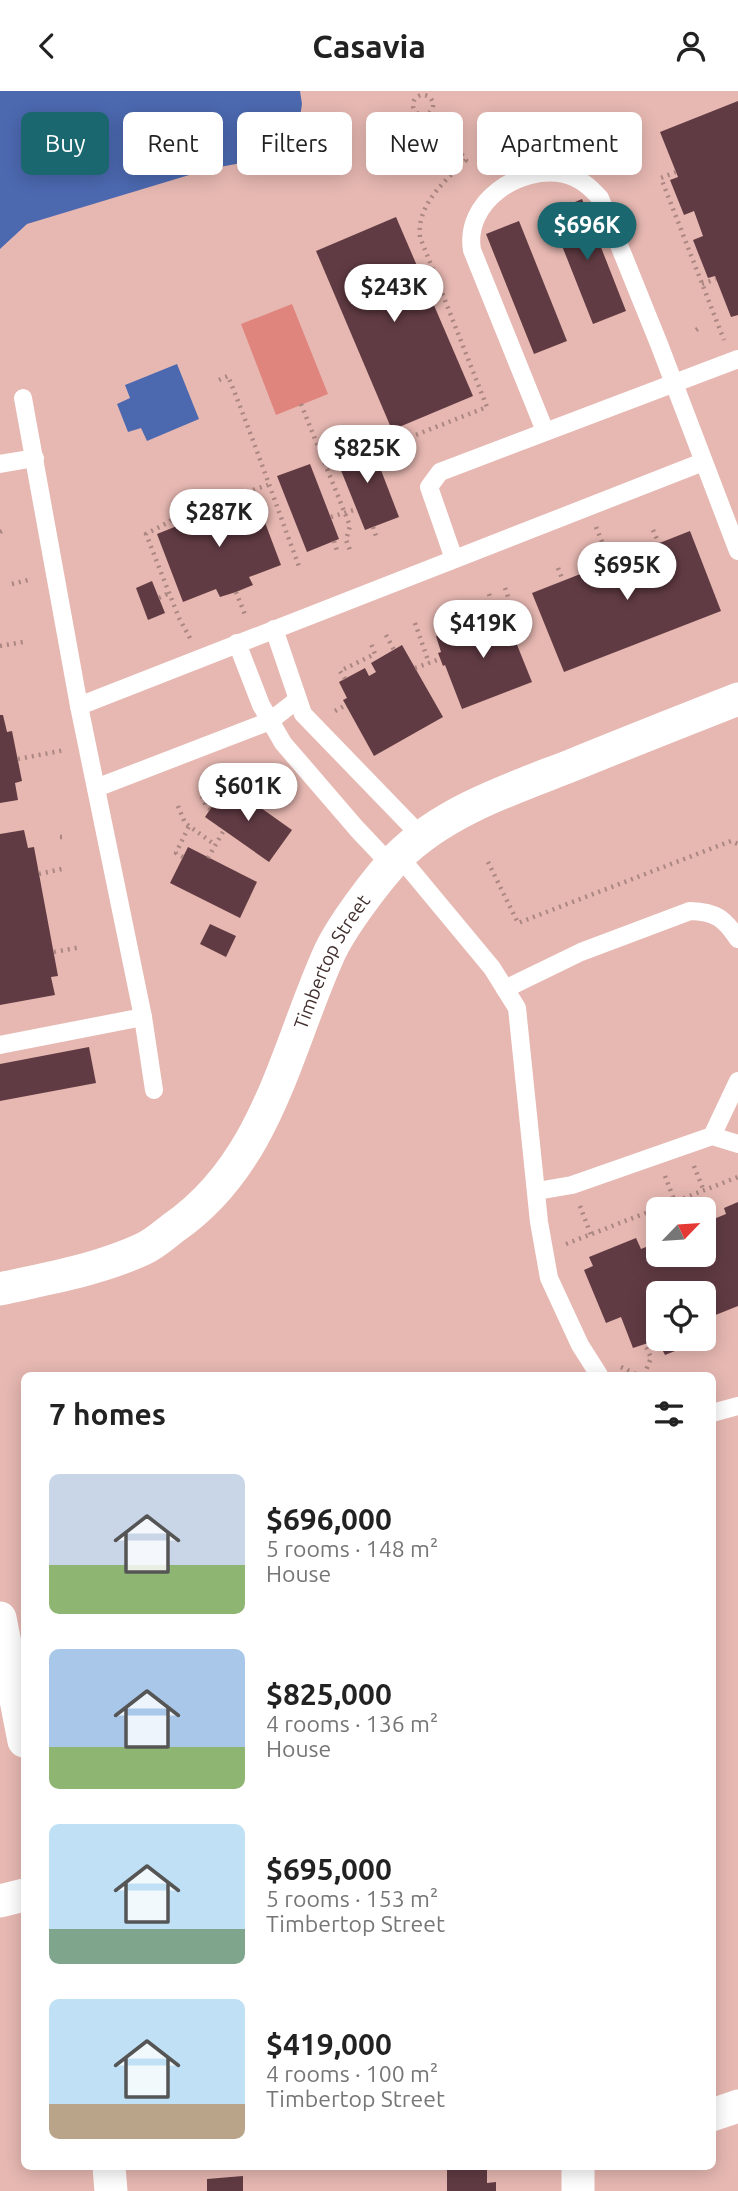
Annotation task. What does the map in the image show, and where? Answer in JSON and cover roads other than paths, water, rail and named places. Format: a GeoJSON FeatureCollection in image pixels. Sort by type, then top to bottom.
{"type":"FeatureCollection","features":[{"type":"Feature","properties":{"kind":"street","name":"Timbertop Street"},"geometry":{"type":"LineString","coordinates":[[0,1289],[86,1270],[144,1248],[190,1217],[216,1189],[246,1153],[274,1099],[329,953],[367,895],[404,853],[483,801],[738,699]]}},
{"type":"Feature","properties":{"kind":"street"},"geometry":{"type":"LineString","coordinates":[[0,1618],[21,1726]]}},
{"type":"Feature","properties":{"kind":"street"},"geometry":{"type":"LineString","coordinates":[[0,1901],[21,1896]]}},
{"type":"Feature","properties":{"kind":"street"},"geometry":{"type":"LineString","coordinates":[[716,2114],[738,2106]]}},
{"type":"Feature","properties":{"kind":"street"},"geometry":{"type":"LineString","coordinates":[[108,2170],[111,2191]]}},
{"type":"Feature","properties":{"kind":"street"},"geometry":{"type":"LineString","coordinates":[[578,2170],[579,2191]]}},
{"type":"Feature","properties":{"kind":"lane"},"geometry":{"type":"LineString","coordinates":[[545,431],[472,250],[470,239],[472,223],[478,209],[500,188],[534,174],[563,174],[587,183],[600,198],[738,551]]}},
{"type":"Feature","properties":{"kind":"lane"},"geometry":{"type":"LineString","coordinates":[[454,559],[429,487],[440,472],[738,359]]}},
{"type":"Feature","properties":{"kind":"lane"},"geometry":{"type":"LineString","coordinates":[[23,398],[79,706],[143,1017],[154,1090]]}},
{"type":"Feature","properties":{"kind":"lane"},"geometry":{"type":"LineString","coordinates":[[0,464],[34,458]]}},
{"type":"Feature","properties":{"kind":"lane"},"geometry":{"type":"LineString","coordinates":[[79,706],[703,462]]}},
{"type":"Feature","properties":{"kind":"lane"},"geometry":{"type":"LineString","coordinates":[[274,628],[303,714],[389,801],[404,853],[492,968],[517,1008],[549,1278],[580,1345],[596,1372]]}},
{"type":"Feature","properties":{"kind":"lane"},"geometry":{"type":"LineString","coordinates":[[237,643],[261,705],[282,743],[357,829],[404,853]]}},
{"type":"Feature","properties":{"kind":"lane"},"geometry":{"type":"LineString","coordinates":[[96,788],[270,720],[297,700]]}},
{"type":"Feature","properties":{"kind":"lane"},"geometry":{"type":"LineString","coordinates":[[505,989],[581,952],[690,911],[709,911],[725,921],[738,939]]}},
{"type":"Feature","properties":{"kind":"lane"},"geometry":{"type":"LineString","coordinates":[[0,1045],[143,1017]]}},
{"type":"Feature","properties":{"kind":"lane"},"geometry":{"type":"LineString","coordinates":[[712,1136],[738,1081]]}},
{"type":"Feature","properties":{"kind":"lane"},"geometry":{"type":"LineString","coordinates":[[537,1191],[572,1185],[712,1136],[738,1144]]}},
{"type":"Feature","properties":{"kind":"lane"},"geometry":{"type":"LineString","coordinates":[[716,1412],[738,1406]]}},
{"type":"Feature","properties":{"kind":"water"},"geometry":{"type":"Polygon","coordinates":[[[0,91],[300,91],[301,112],[237,112],[237,164],[223,166],[223,112],[123,112],[123,175],[189,175],[27,224],[0,249],[0,91]]]}},
{"type":"Feature","properties":{"kind":"water"},"geometry":{"type":"Polygon","coordinates":[[[177,364],[199,419],[147,441],[141,428],[128,432],[117,404],[130,398],[125,385],[177,364]]]}}]}
